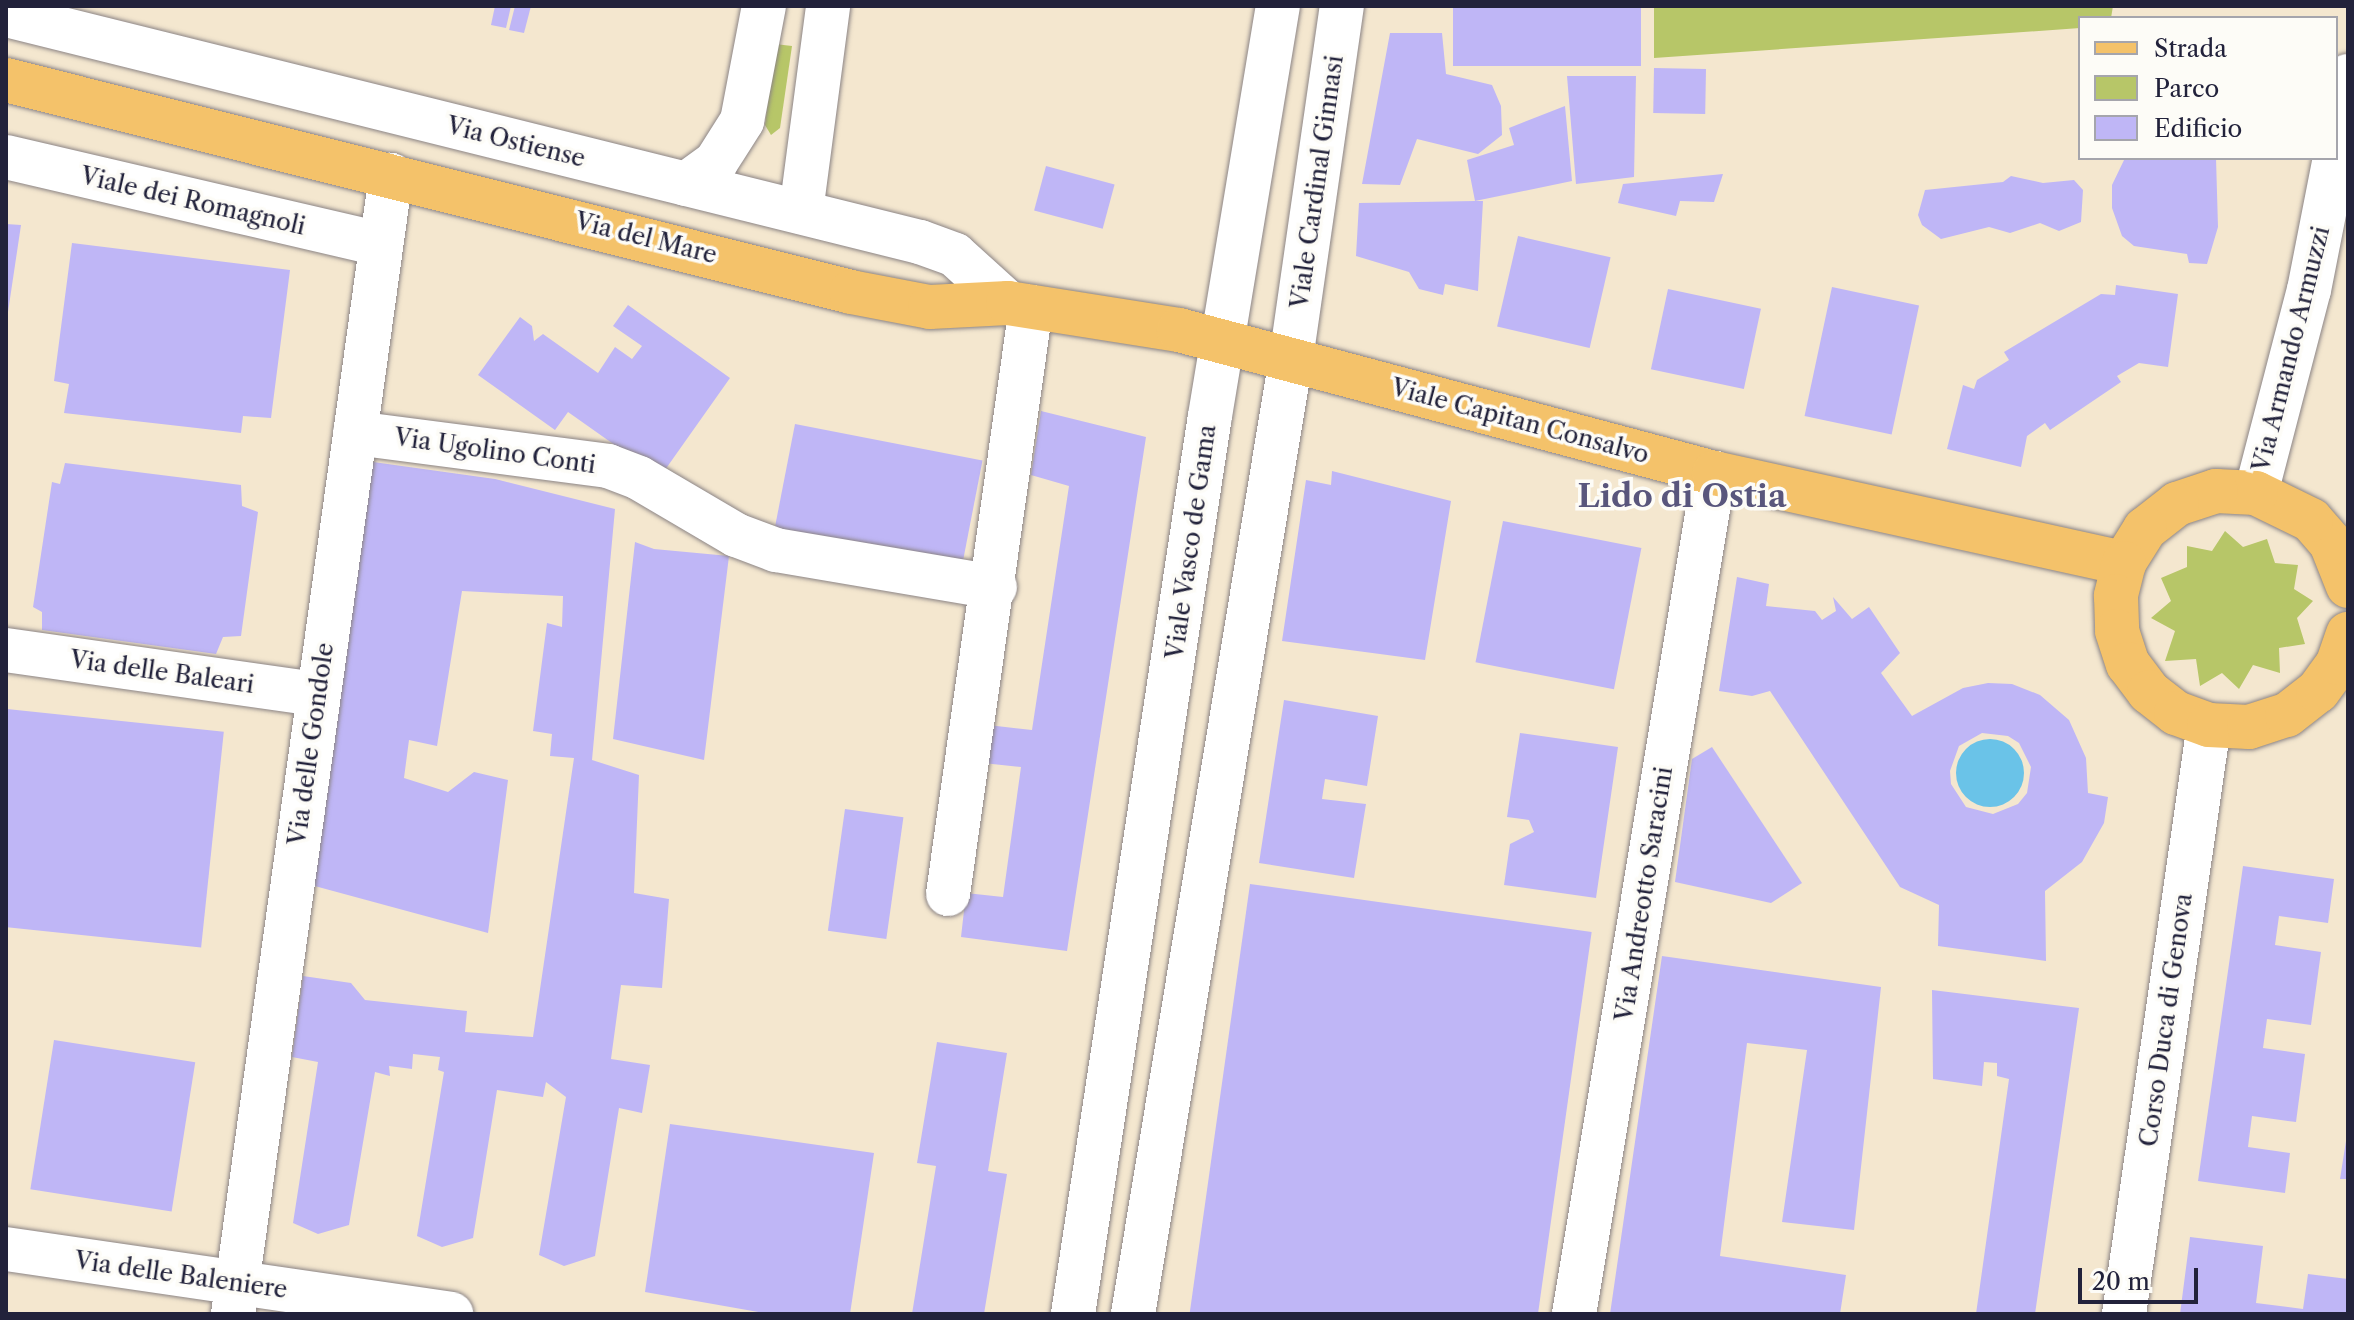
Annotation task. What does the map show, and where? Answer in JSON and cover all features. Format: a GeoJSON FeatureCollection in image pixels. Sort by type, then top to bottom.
{"type":"FeatureCollection","features":[{"type":"Feature","properties":{"kind":"main road","name":"Via del Mare"},"geometry":{"type":"LineString","coordinates":[[6,80],[851,292],[930,307],[1020,305],[1223,339],[1291,359]]}},
{"type":"Feature","properties":{"kind":"main road","name":"Viale Capitan Consalvo"},"geometry":{"type":"LineString","coordinates":[[1291,359],[1714,473],[2124,563]]}},
{"type":"Feature","properties":{"kind":"main road"},"geometry":{"type":"LineString","coordinates":[[2347,576],[2331,543],[2311,520],[2285,503],[2256,493],[2216,491],[2177,504],[2145,529],[2124,563],[2116,596],[2117,631],[2128,664],[2149,692],[2176,713],[2209,725],[2249,727],[2274,719],[2340,688],[2338,663],[2348,634]]}},
{"type":"Feature","properties":{"kind":"street"},"geometry":{"type":"LineString","coordinates":[[686,184],[716,162],[742,121],[764,6]]}},
{"type":"Feature","properties":{"kind":"street"},"geometry":{"type":"LineString","coordinates":[[801,212],[827,6]]}},
{"type":"Feature","properties":{"kind":"street"},"geometry":{"type":"LineString","coordinates":[[1223,339],[1278,6]]}},
{"type":"Feature","properties":{"kind":"street","name":"Viale Cardinal Ginnasi"},"geometry":{"type":"LineString","coordinates":[[1291,359],[1342,6]]}},
{"type":"Feature","properties":{"kind":"street","name":"Via Ostiense"},"geometry":{"type":"LineString","coordinates":[[6,15],[947,251],[1020,305]]}},
{"type":"Feature","properties":{"kind":"street"},"geometry":{"type":"LineString","coordinates":[[2338,138],[2348,76]]}},
{"type":"Feature","properties":{"kind":"street","name":"Viale dei Romagnoli"},"geometry":{"type":"LineString","coordinates":[[6,157],[380,244]]}},
{"type":"Feature","properties":{"kind":"street","name":"Via Armando Armuzzi"},"geometry":{"type":"LineString","coordinates":[[2256,493],[2309,290],[2335,160]]}},
{"type":"Feature","properties":{"kind":"street","name":"Via delle Gondole"},"geometry":{"type":"LineString","coordinates":[[235,1298],[391,175]]}},
{"type":"Feature","properties":{"kind":"street"},"geometry":{"type":"LineString","coordinates":[[948,894],[995,587],[1020,305]]}},
{"type":"Feature","properties":{"kind":"street","name":"Viale Vasco de Gama"},"geometry":{"type":"LineString","coordinates":[[1073,1314],[1223,339]]}},
{"type":"Feature","properties":{"kind":"street"},"geometry":{"type":"LineString","coordinates":[[1133,1314],[1291,359]]}},
{"type":"Feature","properties":{"kind":"street","name":"Via Ugolino Conti"},"geometry":{"type":"LineString","coordinates":[[355,433],[608,466],[762,546],[995,587]]}},
{"type":"Feature","properties":{"kind":"street","name":"Via Andreotto Saracini"},"geometry":{"type":"LineString","coordinates":[[1574,1314],[1714,473]]}},
{"type":"Feature","properties":{"kind":"street","name":"Via delle Baleari"},"geometry":{"type":"LineString","coordinates":[[6,650],[317,694]]}},
{"type":"Feature","properties":{"kind":"street","name":"Corso Duca di Genova"},"geometry":{"type":"LineString","coordinates":[[2124,1314],[2209,725]]}},
{"type":"Feature","properties":{"kind":"street"},"geometry":{"type":"LineString","coordinates":[[1161,745],[1223,758]]}},
{"type":"Feature","properties":{"kind":"street"},"geometry":{"type":"LineString","coordinates":[[1115,1042],[1175,1052]]}},
{"type":"Feature","properties":{"kind":"street","name":"Via delle Baleniere"},"geometry":{"type":"LineString","coordinates":[[6,1249],[235,1298],[451,1314]]}},
{"type":"Feature","properties":{"kind":"green space"},"geometry":{"type":"Polygon","coordinates":[[[1654,6],[2113,6],[2111,16],[2078,16],[2078,28],[1654,58],[1654,6]]]}},
{"type":"Feature","properties":{"kind":"green space"},"geometry":{"type":"Polygon","coordinates":[[[775,44],[792,46],[780,128],[771,135],[765,125],[775,44]]]}},
{"type":"Feature","properties":{"kind":"green space"},"geometry":{"type":"Polygon","coordinates":[[[2225,531],[2243,547],[2267,539],[2275,563],[2298,565],[2294,589],[2313,601],[2297,618],[2305,644],[2279,648],[2280,673],[2253,665],[2239,689],[2222,673],[2200,686],[2196,659],[2165,661],[2175,631],[2151,618],[2171,601],[2161,578],[2187,567],[2187,546],[2212,551],[2225,531]]]}},
{"type":"Feature","properties":{"kind":"water"},"geometry":{"type":"Polygon","coordinates":[[[1990,739],[2014,749],[2024,773],[2014,797],[1990,807],[1966,797],[1956,773],[1966,749],[1990,739]]]}},
{"type":"Feature","properties":{"kind":"building"},"geometry":{"type":"Polygon","coordinates":[[[495,6],[511,6],[506,28],[491,25],[495,6]]]}},
{"type":"Feature","properties":{"kind":"building"},"geometry":{"type":"Polygon","coordinates":[[[515,6],[531,6],[524,33],[509,30],[515,6]]]}},
{"type":"Feature","properties":{"kind":"building"},"geometry":{"type":"Polygon","coordinates":[[[1453,6],[1641,6],[1641,66],[1453,66],[1453,6]]]}},
{"type":"Feature","properties":{"kind":"building"},"geometry":{"type":"Polygon","coordinates":[[[1390,33],[1442,33],[1446,74],[1492,85],[1501,106],[1502,135],[1478,154],[1417,139],[1400,185],[1362,184],[1390,33]]]}},
{"type":"Feature","properties":{"kind":"building"},"geometry":{"type":"Polygon","coordinates":[[[1654,68],[1706,69],[1705,114],[1653,113],[1654,68]]]}},
{"type":"Feature","properties":{"kind":"building"},"geometry":{"type":"Polygon","coordinates":[[[1567,76],[1636,76],[1634,177],[1576,184],[1567,76]]]}},
{"type":"Feature","properties":{"kind":"building"},"geometry":{"type":"Polygon","coordinates":[[[1565,106],[1572,181],[1475,201],[1467,160],[1514,145],[1509,128],[1565,106]]]}},
{"type":"Feature","properties":{"kind":"building"},"geometry":{"type":"Polygon","coordinates":[[[2124,160],[2216,160],[2218,227],[2207,264],[2189,263],[2187,254],[2134,246],[2122,236],[2112,208],[2112,185],[2124,160]]]}},
{"type":"Feature","properties":{"kind":"building"},"geometry":{"type":"Polygon","coordinates":[[[1046,166],[1115,184],[1103,229],[1034,210],[1046,166]]]}},
{"type":"Feature","properties":{"kind":"building"},"geometry":{"type":"Polygon","coordinates":[[[1723,174],[1714,202],[1680,201],[1676,216],[1618,203],[1623,184],[1723,174]]]}},
{"type":"Feature","properties":{"kind":"building"},"geometry":{"type":"Polygon","coordinates":[[[2011,176],[2043,183],[2074,180],[2083,190],[2081,222],[2059,231],[2040,223],[2010,233],[1989,227],[1941,239],[1922,225],[1918,215],[1925,190],[2003,182],[2011,176]]]}},
{"type":"Feature","properties":{"kind":"building"},"geometry":{"type":"Polygon","coordinates":[[[1483,201],[1478,291],[1445,284],[1443,295],[1419,289],[1409,272],[1356,256],[1359,203],[1483,201]]]}},
{"type":"Feature","properties":{"kind":"building"},"geometry":{"type":"Polygon","coordinates":[[[6,224],[21,225],[8,312],[6,312],[6,224]]]}},
{"type":"Feature","properties":{"kind":"building"},"geometry":{"type":"Polygon","coordinates":[[[1518,236],[1611,257],[1590,348],[1497,327],[1518,236]]]}},
{"type":"Feature","properties":{"kind":"building"},"geometry":{"type":"Polygon","coordinates":[[[72,243],[290,270],[271,418],[243,416],[241,433],[64,413],[69,384],[54,381],[72,243]]]}},
{"type":"Feature","properties":{"kind":"building"},"geometry":{"type":"Polygon","coordinates":[[[2116,285],[2178,294],[2168,367],[2139,363],[2117,376],[2121,382],[2050,430],[2045,423],[2027,436],[2021,467],[1947,449],[1963,385],[1974,389],[1977,380],[2009,360],[2004,352],[2101,294],[2115,295],[2116,285]]]}},
{"type":"Feature","properties":{"kind":"building"},"geometry":{"type":"Polygon","coordinates":[[[1832,287],[1919,306],[1892,435],[1805,416],[1832,287]]]}},
{"type":"Feature","properties":{"kind":"building"},"geometry":{"type":"Polygon","coordinates":[[[1668,289],[1761,309],[1744,389],[1651,369],[1668,289]]]}},
{"type":"Feature","properties":{"kind":"building"},"geometry":{"type":"Polygon","coordinates":[[[628,305],[730,378],[660,477],[568,412],[555,430],[478,375],[520,317],[532,326],[534,341],[543,334],[598,373],[615,347],[632,359],[642,346],[613,326],[628,305]]]}},
{"type":"Feature","properties":{"kind":"building"},"geometry":{"type":"Polygon","coordinates":[[[1041,411],[1146,437],[1067,951],[961,937],[966,893],[1003,897],[1021,767],[983,763],[988,725],[1032,730],[1069,486],[1031,475],[1041,411]]]}},
{"type":"Feature","properties":{"kind":"building"},"geometry":{"type":"Polygon","coordinates":[[[795,424],[982,460],[962,565],[775,529],[795,424]]]}},
{"type":"Feature","properties":{"kind":"building"},"geometry":{"type":"Polygon","coordinates":[[[366,461],[495,479],[615,509],[592,760],[639,775],[634,893],[669,899],[662,988],[621,985],[611,1059],[650,1065],[642,1113],[619,1108],[595,1256],[564,1266],[539,1255],[566,1097],[546,1082],[543,1097],[497,1090],[473,1238],[442,1247],[417,1236],[444,1072],[438,1070],[440,1057],[413,1054],[412,1069],[389,1066],[390,1076],[375,1072],[349,1225],[318,1234],[293,1223],[318,1062],[292,1057],[303,976],[351,983],[365,1000],[467,1011],[465,1032],[533,1037],[574,758],[550,756],[552,734],[533,731],[547,623],[562,627],[563,596],[462,591],[437,746],[409,740],[404,778],[448,792],[474,772],[508,780],[488,933],[311,885],[366,461]]]}},
{"type":"Feature","properties":{"kind":"building"},"geometry":{"type":"Polygon","coordinates":[[[65,463],[241,485],[242,506],[258,512],[241,636],[223,637],[216,654],[42,630],[42,612],[33,607],[52,482],[60,484],[65,463]]]}},
{"type":"Feature","properties":{"kind":"building"},"geometry":{"type":"Polygon","coordinates":[[[1332,471],[1451,501],[1425,660],[1282,641],[1306,480],[1331,485],[1332,471]]]}},
{"type":"Feature","properties":{"kind":"building"},"geometry":{"type":"Polygon","coordinates":[[[1503,521],[1641,548],[1614,689],[1476,662],[1503,521]]]}},
{"type":"Feature","properties":{"kind":"building"},"geometry":{"type":"Polygon","coordinates":[[[635,542],[654,549],[729,556],[704,760],[613,739],[635,542]]]}},
{"type":"Feature","properties":{"kind":"building"},"geometry":{"type":"Polygon","coordinates":[[[1737,577],[1769,584],[1766,606],[1815,611],[1822,620],[1836,611],[1833,597],[1852,619],[1869,607],[1900,653],[1881,673],[1912,716],[1963,688],[1988,683],[2012,684],[2040,695],[2069,720],[2086,758],[2088,793],[2108,797],[2104,823],[2082,862],[2045,891],[2046,961],[1938,946],[1939,905],[1900,887],[1770,691],[1752,696],[1719,691],[1737,577]],[[1982,733],[1959,746],[1950,771],[1951,784],[1966,807],[1993,814],[2018,804],[2027,793],[2031,767],[2019,743],[2008,736],[1982,733]]]}},
{"type":"Feature","properties":{"kind":"building"},"geometry":{"type":"Polygon","coordinates":[[[1284,700],[1378,716],[1367,786],[1325,779],[1322,799],[1366,804],[1354,878],[1259,863],[1284,700]]]}},
{"type":"Feature","properties":{"kind":"building"},"geometry":{"type":"Polygon","coordinates":[[[7,709],[224,732],[201,948],[6,927],[7,709]]]}},
{"type":"Feature","properties":{"kind":"building"},"geometry":{"type":"Polygon","coordinates":[[[1520,733],[1618,747],[1596,898],[1504,885],[1510,844],[1534,832],[1529,820],[1507,817],[1520,733]]]}},
{"type":"Feature","properties":{"kind":"building"},"geometry":{"type":"Polygon","coordinates":[[[1712,747],[1802,883],[1771,903],[1675,882],[1692,759],[1712,747]]]}},
{"type":"Feature","properties":{"kind":"building"},"geometry":{"type":"Polygon","coordinates":[[[845,809],[903,817],[886,939],[828,931],[845,809]]]}},
{"type":"Feature","properties":{"kind":"building"},"geometry":{"type":"Polygon","coordinates":[[[2243,866],[2334,879],[2328,923],[2279,916],[2275,945],[2321,952],[2311,1025],[2267,1019],[2263,1048],[2305,1054],[2296,1122],[2252,1116],[2248,1147],[2290,1153],[2285,1193],[2198,1181],[2243,866]]]}},
{"type":"Feature","properties":{"kind":"building"},"geometry":{"type":"Polygon","coordinates":[[[1250,884],[1592,932],[1538,1314],[1190,1314],[1250,884]]]}},
{"type":"Feature","properties":{"kind":"building"},"geometry":{"type":"Polygon","coordinates":[[[1662,956],[1881,987],[1854,1230],[1782,1222],[1807,1050],[1747,1043],[1720,1256],[1846,1275],[1840,1314],[1610,1314],[1662,956]]]}},
{"type":"Feature","properties":{"kind":"building"},"geometry":{"type":"Polygon","coordinates":[[[1932,990],[2079,1008],[2035,1314],[1976,1314],[2009,1079],[1997,1076],[1997,1063],[1984,1062],[1982,1086],[1933,1079],[1932,990]]]}},
{"type":"Feature","properties":{"kind":"building"},"geometry":{"type":"Polygon","coordinates":[[[54,1040],[195,1062],[172,1212],[30,1189],[54,1040]]]}},
{"type":"Feature","properties":{"kind":"building"},"geometry":{"type":"Polygon","coordinates":[[[937,1042],[1007,1053],[988,1171],[1007,1174],[984,1314],[912,1314],[936,1166],[917,1163],[937,1042]]]}},
{"type":"Feature","properties":{"kind":"building"},"geometry":{"type":"Polygon","coordinates":[[[670,1124],[874,1153],[850,1314],[770,1314],[645,1292],[670,1124]]]}},
{"type":"Feature","properties":{"kind":"building"},"geometry":{"type":"Polygon","coordinates":[[[2346,1141],[2348,1179],[2340,1179],[2346,1141]]]}},
{"type":"Feature","properties":{"kind":"building"},"geometry":{"type":"Polygon","coordinates":[[[2190,1237],[2263,1246],[2256,1303],[2303,1309],[2308,1274],[2348,1279],[2348,1314],[2180,1314],[2190,1237]]]}},
{"type":"Feature","properties":{"kind":"district","name":"Lido di Ostia"},"geometry":{"type":"Point","coordinates":[1682,496]}}]}
